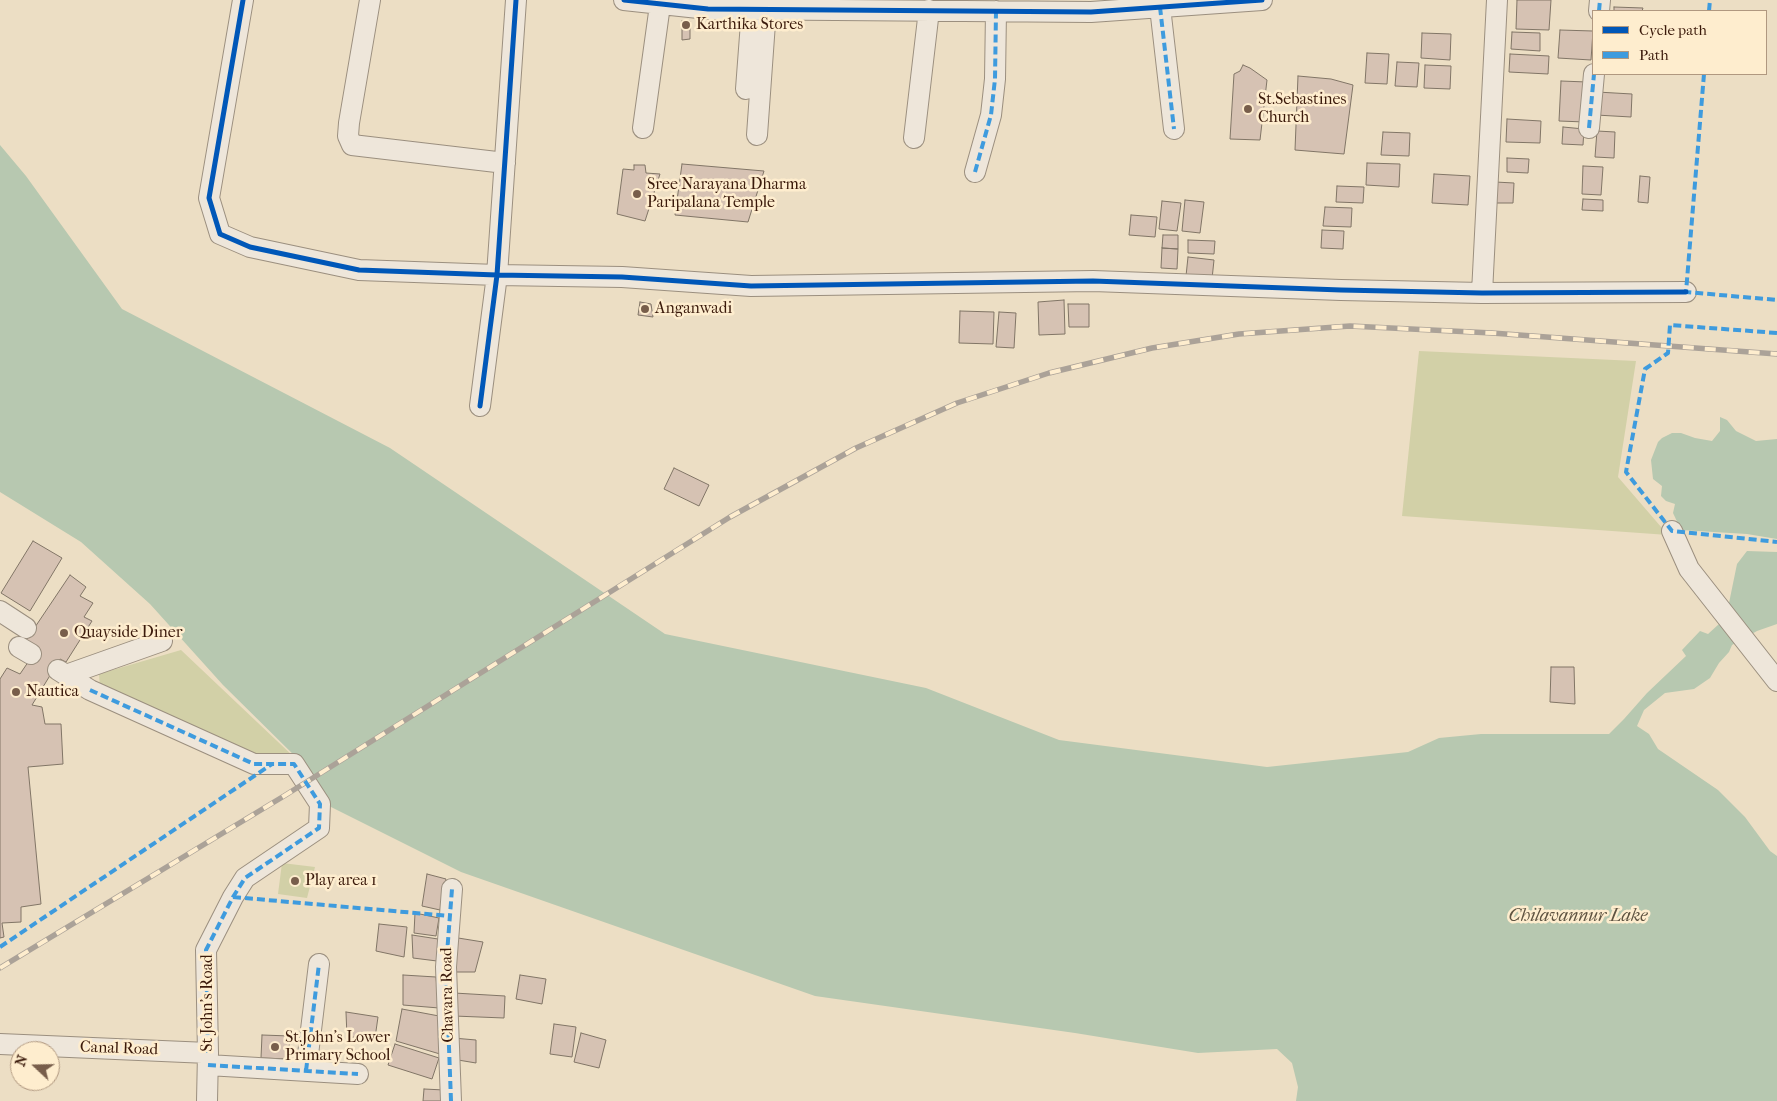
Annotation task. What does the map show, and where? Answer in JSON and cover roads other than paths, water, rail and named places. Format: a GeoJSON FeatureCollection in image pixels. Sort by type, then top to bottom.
{"type":"FeatureCollection","features":[{"type":"Feature","properties":{"kind":"street"},"geometry":{"type":"LineString","coordinates":[[242,0],[209,198],[220,234],[250,247],[359,270],[622,277],[750,286],[1093,281],[1482,293],[1686,292]]}},
{"type":"Feature","properties":{"kind":"street"},"geometry":{"type":"LineString","coordinates":[[370,0],[349,123],[348,136],[352,145],[505,163]]}},
{"type":"Feature","properties":{"kind":"street"},"geometry":{"type":"LineString","coordinates":[[480,406],[497,275],[516,0]]}},
{"type":"Feature","properties":{"kind":"street"},"geometry":{"type":"LineString","coordinates":[[624,0],[708,9],[929,10],[965,5],[996,11],[1091,12],[1160,7],[1185,3],[1262,0]]}},
{"type":"Feature","properties":{"kind":"street"},"geometry":{"type":"LineString","coordinates":[[1482,293],[1497,0]]}},
{"type":"Feature","properties":{"kind":"street"},"geometry":{"type":"LineString","coordinates":[[643,128],[652,3]]}},
{"type":"Feature","properties":{"kind":"street"},"geometry":{"type":"LineString","coordinates":[[1160,7],[1174,129]]}},
{"type":"Feature","properties":{"kind":"street"},"geometry":{"type":"LineString","coordinates":[[746,89],[759,9]]}},
{"type":"Feature","properties":{"kind":"street"},"geometry":{"type":"LineString","coordinates":[[758,135],[759,9]]}},
{"type":"Feature","properties":{"kind":"street"},"geometry":{"type":"LineString","coordinates":[[914,138],[929,10]]}},
{"type":"Feature","properties":{"kind":"street"},"geometry":{"type":"LineString","coordinates":[[975,172],[990,115],[994,88],[996,11]]}},
{"type":"Feature","properties":{"kind":"street"},"geometry":{"type":"LineString","coordinates":[[1589,128],[1594,75]]}},
{"type":"Feature","properties":{"kind":"street"},"geometry":{"type":"LineString","coordinates":[[1672,532],[1689,570],[1777,681]]}},
{"type":"Feature","properties":{"kind":"street"},"geometry":{"type":"LineString","coordinates":[[0,611],[26,628]]}},
{"type":"Feature","properties":{"kind":"street","name":"St John's Road"},"geometry":{"type":"LineString","coordinates":[[162,641],[62,673],[90,690],[254,764],[294,764],[320,804],[319,828],[245,878],[233,897],[206,950],[208,1059],[206,1101]]}},
{"type":"Feature","properties":{"kind":"street","name":"Chavara Road"},"geometry":{"type":"LineString","coordinates":[[451,1101],[446,967],[452,889]]}},
{"type":"Feature","properties":{"kind":"street"},"geometry":{"type":"LineString","coordinates":[[306,1071],[320,964]]}},
{"type":"Feature","properties":{"kind":"street","name":"Canal Road"},"geometry":{"type":"LineString","coordinates":[[0,1044],[208,1059],[306,1071],[358,1074]]}},
{"type":"Feature","properties":{"kind":"water","name":"Chilavannur Lake"},"geometry":{"type":"Polygon","coordinates":[[[0,145],[26,176],[122,309],[390,448],[665,634],[926,688],[1059,740],[1267,767],[1408,752],[1439,738],[1481,734],[1609,734],[1647,693],[1686,656],[1682,650],[1700,631],[1708,634],[1719,624],[1729,603],[1737,564],[1747,551],[1777,552],[1777,624],[1757,631],[1732,645],[1710,678],[1694,689],[1665,693],[1644,710],[1637,726],[1649,734],[1658,749],[1718,790],[1745,817],[1770,851],[1777,856],[1777,1101],[1296,1101],[1298,1087],[1292,1063],[1277,1049],[1198,1053],[1075,1033],[815,996],[461,872],[329,806],[307,768],[223,685],[150,604],[81,542],[0,492],[0,145]]]}},
{"type":"Feature","properties":{"kind":"water"},"geometry":{"type":"Polygon","coordinates":[[[1720,417],[1727,420],[1736,431],[1756,441],[1777,439],[1777,539],[1747,534],[1681,530],[1673,513],[1675,504],[1666,501],[1661,496],[1662,486],[1653,479],[1651,460],[1658,442],[1662,438],[1672,433],[1681,433],[1712,441],[1720,431],[1720,417]]]}},
{"type":"Feature","properties":{"kind":"railway"},"geometry":{"type":"LineString","coordinates":[[0,968],[284,796],[730,517],[856,448],[957,403],[1049,373],[1152,348],[1239,334],[1350,326],[1492,333],[1777,354]]}},
{"type":"Feature","properties":{"kind":"place","name":"Karthika Stores"},"geometry":{"type":"Point","coordinates":[686,25]}},
{"type":"Feature","properties":{"kind":"place","name":"St.Sebastines Church"},"geometry":{"type":"Point","coordinates":[1248,109]}},
{"type":"Feature","properties":{"kind":"place","name":"Sree Narayana Dharma Paripalana Temple"},"geometry":{"type":"Point","coordinates":[637,194]}},
{"type":"Feature","properties":{"kind":"place","name":"Anganwadi"},"geometry":{"type":"Point","coordinates":[645,309]}},
{"type":"Feature","properties":{"kind":"place","name":"Quayside Diner"},"geometry":{"type":"Point","coordinates":[64,633]}},
{"type":"Feature","properties":{"kind":"place","name":"Nautica"},"geometry":{"type":"Point","coordinates":[16,692]}},
{"type":"Feature","properties":{"kind":"place","name":"Play area 1"},"geometry":{"type":"Point","coordinates":[295,881]}},
{"type":"Feature","properties":{"kind":"place","name":"St.John's Lower Primary School"},"geometry":{"type":"Point","coordinates":[275,1047]}}]}
